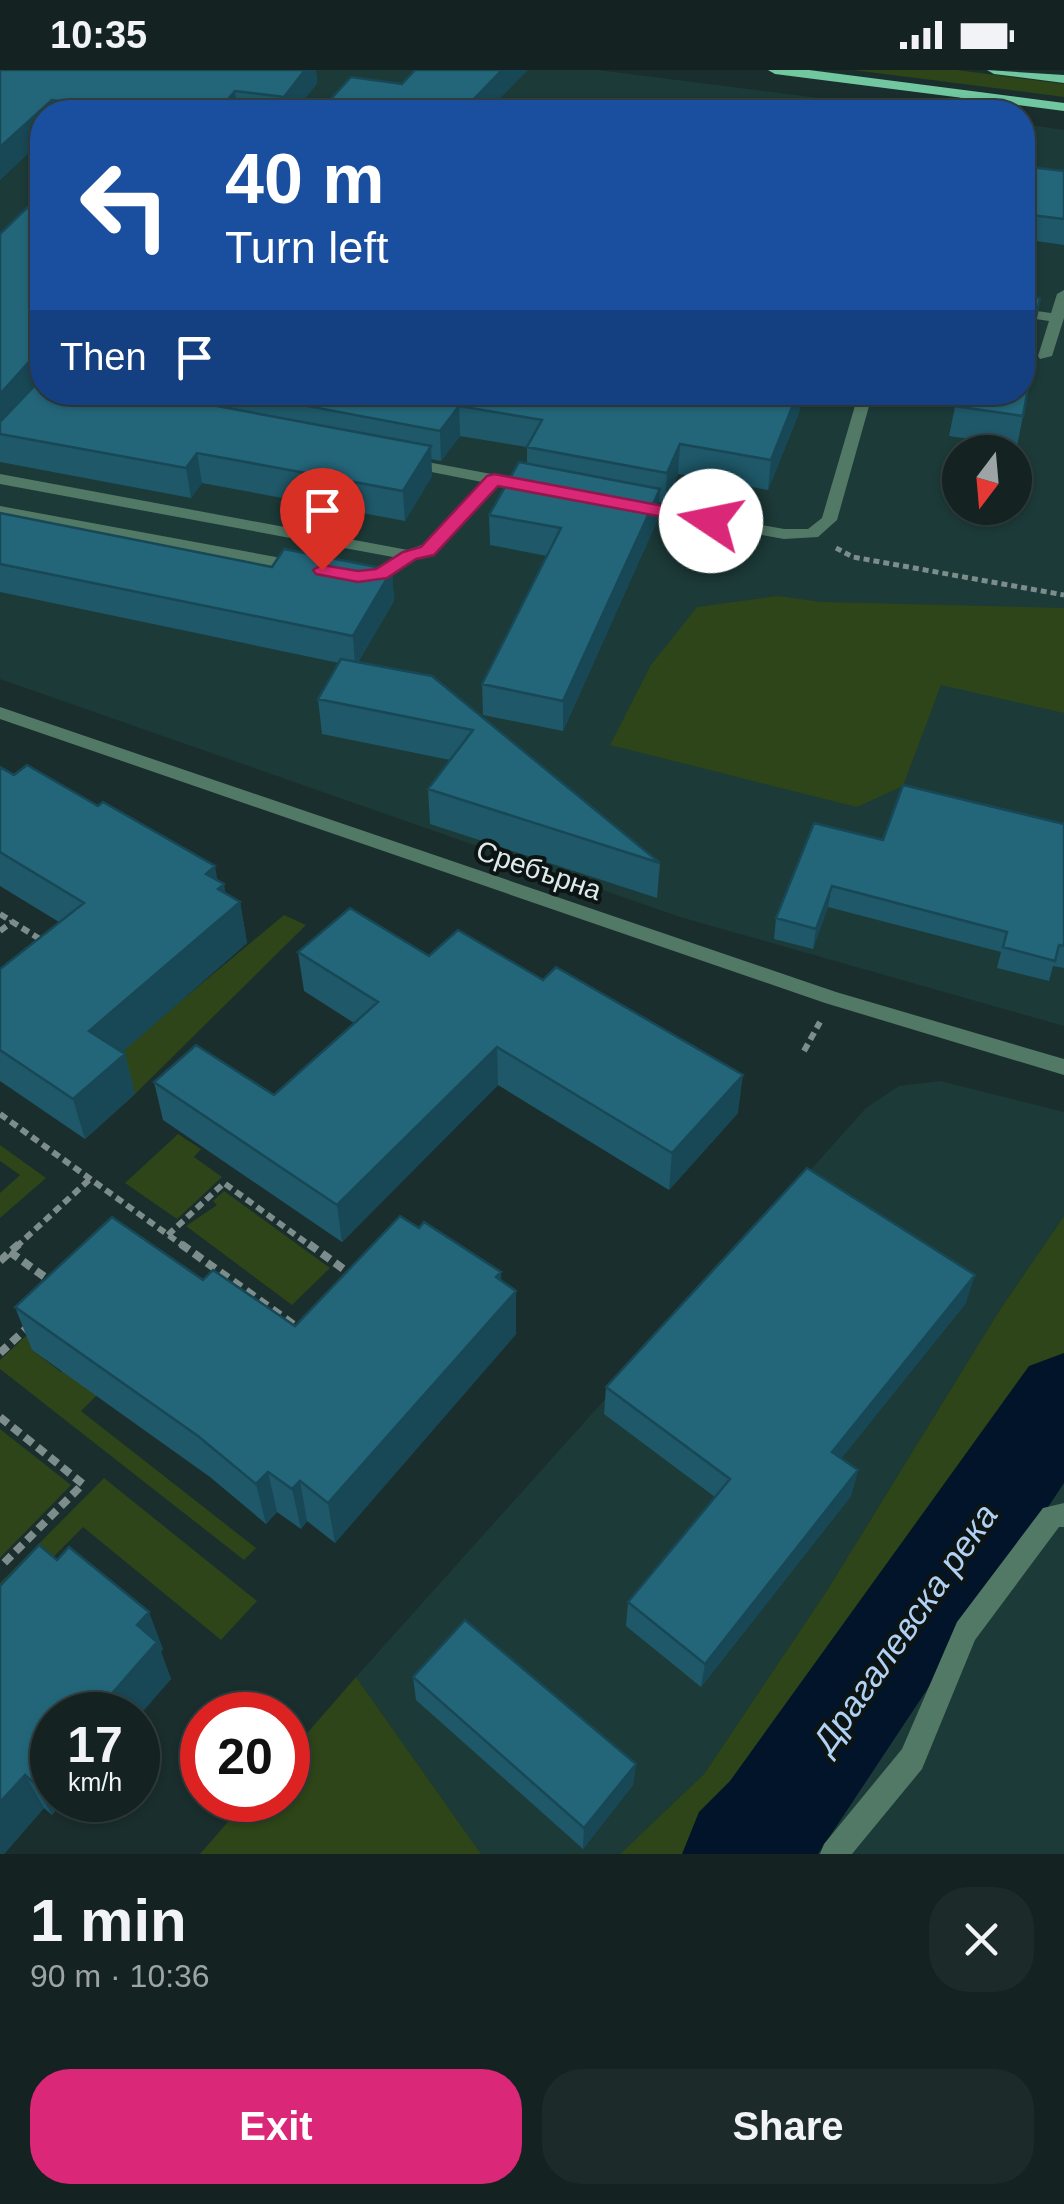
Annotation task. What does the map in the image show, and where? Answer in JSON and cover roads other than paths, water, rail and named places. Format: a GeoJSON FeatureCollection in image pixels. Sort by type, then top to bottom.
{"type":"FeatureCollection","features":[{"type":"Feature","properties":{"kind":"main road"},"geometry":{"type":"LineString","coordinates":[[775,70],[1007,100]]}},
{"type":"Feature","properties":{"kind":"main road"},"geometry":{"type":"LineString","coordinates":[[994,70],[1064,79]]}},
{"type":"Feature","properties":{"kind":"main road"},"geometry":{"type":"LineString","coordinates":[[1035,103],[1064,107]]}},
{"type":"Feature","properties":{"kind":"street"},"geometry":{"type":"LineString","coordinates":[[964,100],[966,95]]}},
{"type":"Feature","properties":{"kind":"street"},"geometry":{"type":"LineString","coordinates":[[1045,356],[1064,294]]}},
{"type":"Feature","properties":{"kind":"street"},"geometry":{"type":"LineString","coordinates":[[1035,315],[1056,318]]}},
{"type":"Feature","properties":{"kind":"street"},"geometry":{"type":"LineString","coordinates":[[610,502],[784,534],[812,534],[830,520],[862,405]]}},
{"type":"Feature","properties":{"kind":"street"},"geometry":{"type":"LineString","coordinates":[[398,461],[552,490]]}},
{"type":"Feature","properties":{"kind":"street"},"geometry":{"type":"LineString","coordinates":[[0,479],[402,560],[433,546],[494,480]]}},
{"type":"Feature","properties":{"kind":"street"},"geometry":{"type":"LineString","coordinates":[[0,511],[320,570]]}},
{"type":"Feature","properties":{"kind":"street","name":"Сребърна"},"geometry":{"type":"LineString","coordinates":[[0,713],[832,998],[1064,1067]]}},
{"type":"Feature","properties":{"kind":"street"},"geometry":{"type":"LineString","coordinates":[[834,1854],[912,1759],[966,1631],[1052,1516],[1064,1514]]}},
{"type":"Feature","properties":{"kind":"waterway","name":"Драгалевска река"},"geometry":{"type":"LineString","coordinates":[[741,1854],[771,1822],[1064,1398]]}}]}
